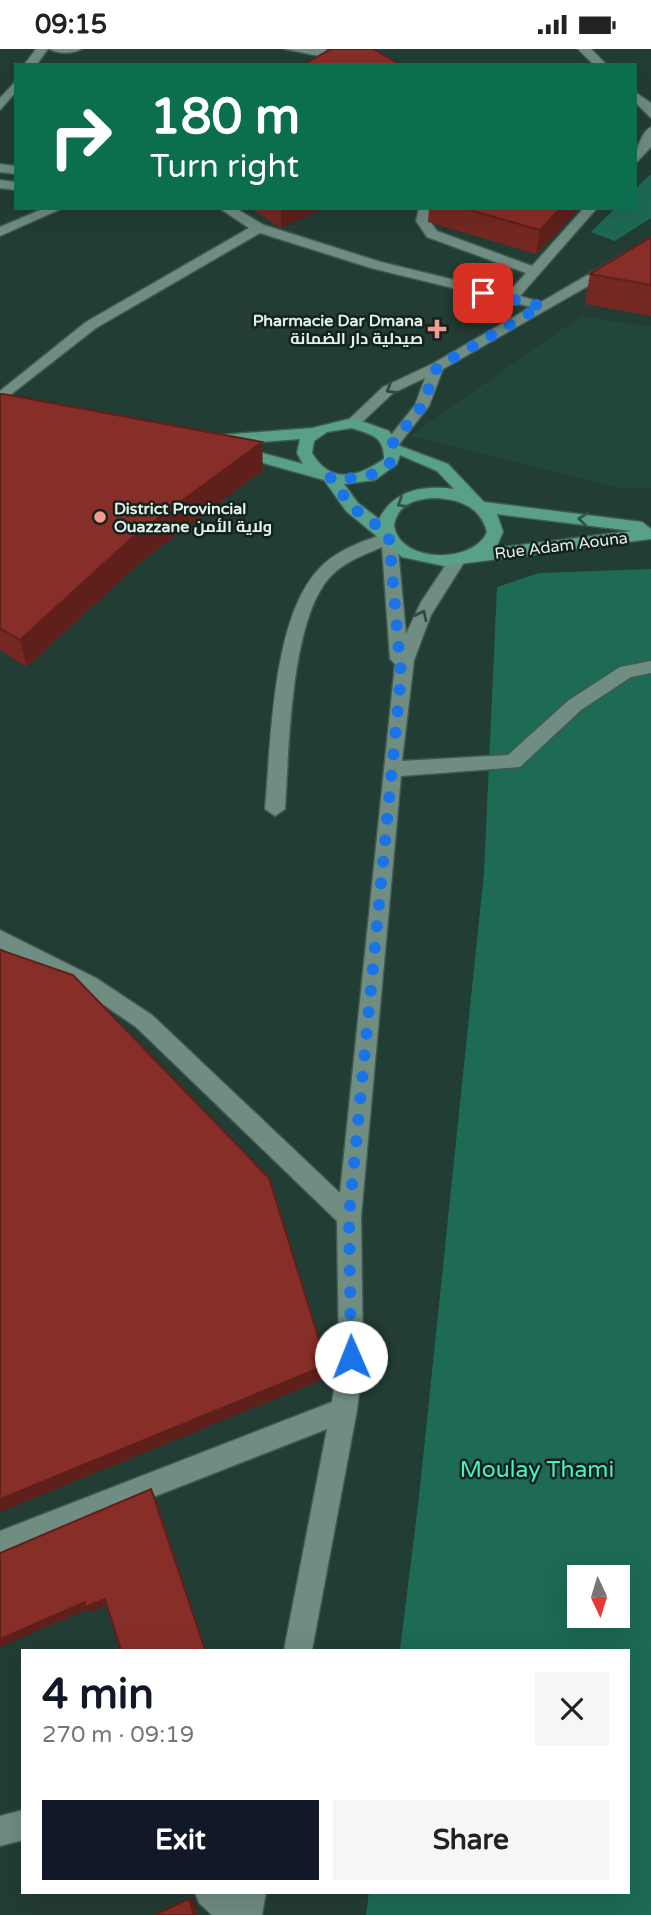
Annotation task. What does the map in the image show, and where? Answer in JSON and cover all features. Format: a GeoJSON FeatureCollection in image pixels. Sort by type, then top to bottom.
{"type":"FeatureCollection","features":[{"type":"Feature","properties":{"kind":"main road"},"geometry":{"type":"LineString","coordinates":[[388,536],[386,521],[391,510],[401,501],[433,492],[467,498],[483,507],[492,520],[494,534],[486,547],[464,559],[417,558],[400,550],[388,536],[352,507],[323,474],[307,463],[303,453],[305,442],[314,433],[325,427],[353,423],[377,430],[393,447],[419,455],[441,466],[457,481],[467,498]]}},
{"type":"Feature","properties":{"kind":"main road"},"geometry":{"type":"LineString","coordinates":[[314,433],[206,441],[348,479],[367,477],[382,471],[392,461],[393,447]]}},
{"type":"Feature","properties":{"kind":"main road","name":"Rue Adam Aouna"},"geometry":{"type":"LineString","coordinates":[[483,507],[651,528]]}},
{"type":"Feature","properties":{"kind":"main road","name":"Rue Adam Aouna"},"geometry":{"type":"LineString","coordinates":[[464,559],[651,534]]}},
{"type":"Feature","properties":{"kind":"street"},"geometry":{"type":"LineString","coordinates":[[56,49],[75,49]]}},
{"type":"Feature","properties":{"kind":"street"},"geometry":{"type":"LineString","coordinates":[[291,49],[347,56],[335,63]]}},
{"type":"Feature","properties":{"kind":"street"},"geometry":{"type":"LineString","coordinates":[[584,49],[599,63]]}},
{"type":"Feature","properties":{"kind":"street"},"geometry":{"type":"LineString","coordinates":[[3,111],[14,89]]}},
{"type":"Feature","properties":{"kind":"street"},"geometry":{"type":"LineString","coordinates":[[637,97],[651,114]]}},
{"type":"Feature","properties":{"kind":"street"},"geometry":{"type":"LineString","coordinates":[[637,157],[647,144],[651,131]]}},
{"type":"Feature","properties":{"kind":"street"},"geometry":{"type":"LineString","coordinates":[[0,232],[52,210]]}},
{"type":"Feature","properties":{"kind":"street"},"geometry":{"type":"LineString","coordinates":[[228,210],[259,228],[376,265],[542,306]]}},
{"type":"Feature","properties":{"kind":"street"},"geometry":{"type":"LineString","coordinates":[[425,210],[423,221],[432,234],[533,271]]}},
{"type":"Feature","properties":{"kind":"street"},"geometry":{"type":"LineString","coordinates":[[510,299],[589,210]]}},
{"type":"Feature","properties":{"kind":"street"},"geometry":{"type":"LineString","coordinates":[[0,399],[55,347],[104,314],[259,228]]}},
{"type":"Feature","properties":{"kind":"street"},"geometry":{"type":"LineString","coordinates":[[353,423],[388,390],[437,367],[651,244]]}},
{"type":"Feature","properties":{"kind":"street"},"geometry":{"type":"LineString","coordinates":[[393,447],[422,406],[437,367]]}},
{"type":"Feature","properties":{"kind":"street"},"geometry":{"type":"LineString","coordinates":[[275,809],[289,659],[308,600],[322,575],[358,551],[388,536],[401,675]]}},
{"type":"Feature","properties":{"kind":"street"},"geometry":{"type":"LineString","coordinates":[[298,1649],[344,1410],[351,1357],[349,1217],[401,675],[408,644],[421,614],[464,559]]}},
{"type":"Feature","properties":{"kind":"street"},"geometry":{"type":"LineString","coordinates":[[392,769],[513,762],[575,705],[626,671],[651,667]]}},
{"type":"Feature","properties":{"kind":"street"},"geometry":{"type":"LineString","coordinates":[[0,937],[89,984],[144,1021],[349,1217]]}},
{"type":"Feature","properties":{"kind":"street"},"geometry":{"type":"LineString","coordinates":[[0,1544],[344,1410]]}},
{"type":"Feature","properties":{"kind":"street"},"geometry":{"type":"LineString","coordinates":[[0,1831],[21,1826]]}},
{"type":"Feature","properties":{"kind":"street"},"geometry":{"type":"LineString","coordinates":[[212,1894],[235,1915]]}},
{"type":"Feature","properties":{"kind":"street"},"geometry":{"type":"LineString","coordinates":[[247,1915],[251,1894]]}},
{"type":"Feature","properties":{"kind":"shaded area"},"geometry":{"type":"Polygon","coordinates":[[[581,316],[651,327],[651,488],[624,489],[410,436],[581,316]]]}},
{"type":"Feature","properties":{"kind":"green space"},"geometry":{"type":"Polygon","coordinates":[[[651,174],[651,218],[615,241],[591,232],[613,210],[637,210],[637,187],[651,174]]]}},
{"type":"Feature","properties":{"kind":"green space","name":"Moulay Thami"},"geometry":{"type":"Polygon","coordinates":[[[651,569],[651,1915],[366,1915],[369,1894],[630,1894],[630,1649],[400,1649],[419,1497],[484,873],[497,587],[539,573],[651,569]]]}},
{"type":"Feature","properties":{"kind":"building"},"geometry":{"type":"Polygon","coordinates":[[[331,49],[373,49],[398,63],[306,63],[331,49]]]}},
{"type":"Feature","properties":{"kind":"building"},"geometry":{"type":"Polygon","coordinates":[[[470,210],[559,210],[540,230],[470,210]]]}},
{"type":"Feature","properties":{"kind":"building"},"geometry":{"type":"Polygon","coordinates":[[[651,237],[651,285],[590,274],[651,237]]]}},
{"type":"Feature","properties":{"kind":"building","name":"District Provincial Ouazzane ولاية الأمن"},"geometry":{"type":"Polygon","coordinates":[[[0,394],[262,442],[134,536],[20,640],[0,628],[0,394]]]}},
{"type":"Feature","properties":{"kind":"building"},"geometry":{"type":"Polygon","coordinates":[[[0,950],[73,975],[269,1178],[327,1365],[0,1499],[0,950]]]}},
{"type":"Feature","properties":{"kind":"building"},"geometry":{"type":"Polygon","coordinates":[[[151,1489],[205,1649],[121,1649],[105,1599],[85,1607],[85,1602],[0,1639],[0,1553],[151,1489]]]}},
{"type":"Feature","properties":{"kind":"building"},"geometry":{"type":"Polygon","coordinates":[[[189,1899],[194,1915],[154,1915],[189,1899]]]}},
{"type":"Feature","properties":{"kind":"place","name":"Pharmacie Dar Dmana صيدلية دار الضمانة"},"geometry":{"type":"Point","coordinates":[437,329]}},
{"type":"Feature","properties":{"kind":"place","name":"District Provincial Ouazzane ولاية الأمن"},"geometry":{"type":"Point","coordinates":[100,517]}},
{"type":"Feature","properties":{"kind":"route"},"geometry":{"type":"LineString","coordinates":[[351,1357],[349,1217],[401,675],[389,538],[387,533],[352,507],[330,477],[367,477],[382,471],[392,461],[392,444],[422,406],[432,387],[437,367],[542,306],[483,293]]}}]}
